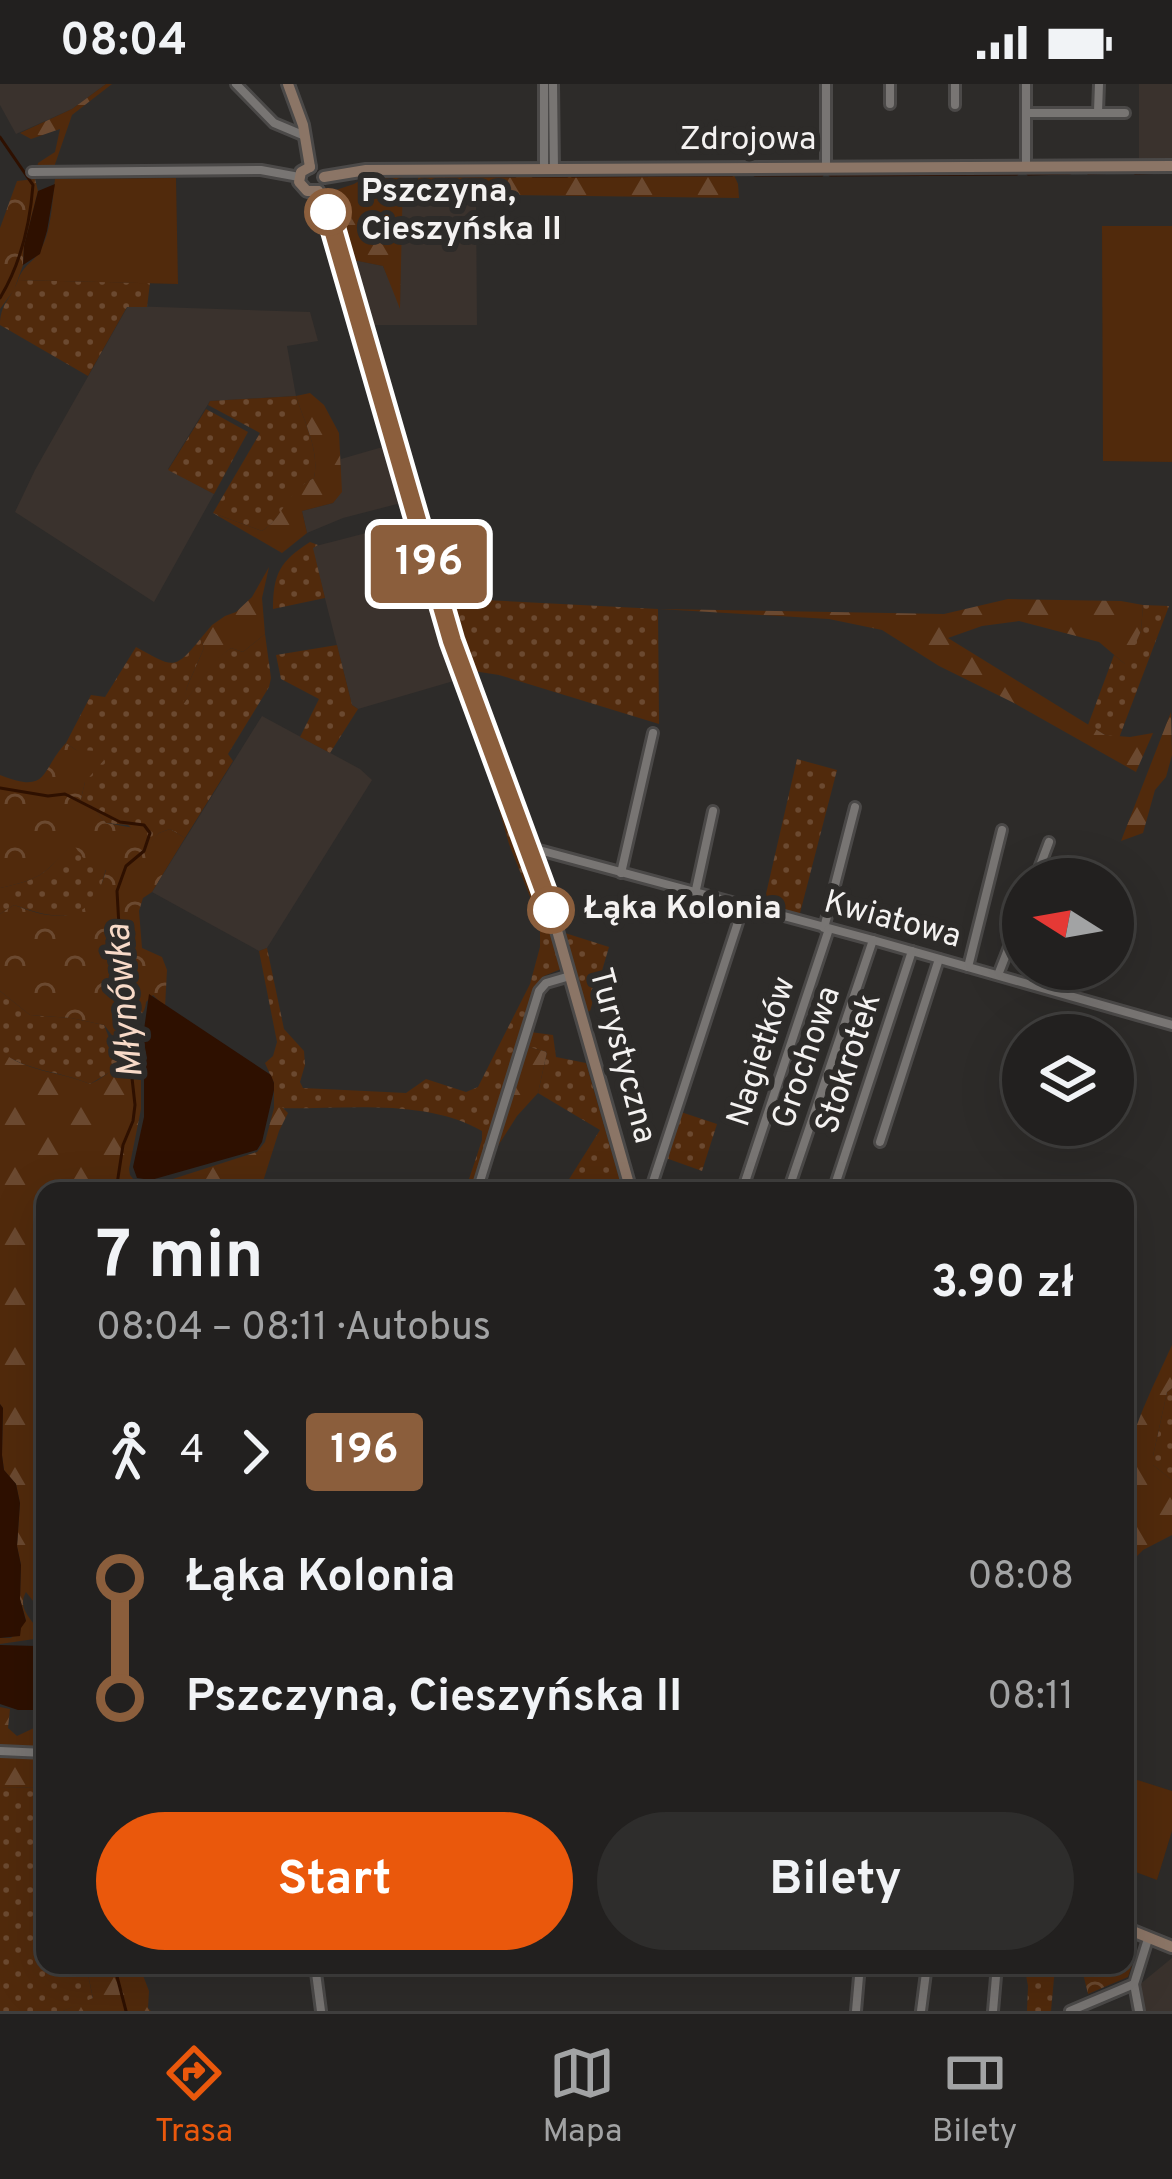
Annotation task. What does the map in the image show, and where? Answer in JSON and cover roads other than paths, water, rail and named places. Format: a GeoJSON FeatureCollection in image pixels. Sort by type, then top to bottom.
{"type":"FeatureCollection","features":[{"type":"Feature","properties":{"kind":"main road"},"geometry":{"type":"LineString","coordinates":[[288,84],[300,115],[310,167]]}},
{"type":"Feature","properties":{"kind":"main road","name":"Zdrojowa"},"geometry":{"type":"LineString","coordinates":[[324,177],[366,170],[1172,166]]}},
{"type":"Feature","properties":{"kind":"main road"},"geometry":{"type":"LineString","coordinates":[[310,167],[318,168],[324,177],[318,191],[304,190],[300,184],[299,177],[310,167]]}},
{"type":"Feature","properties":{"kind":"main road","name":"Turystyczna"},"geometry":{"type":"LineString","coordinates":[[318,191],[333,226],[459,664],[556,926],[628,1182]]}},
{"type":"Feature","properties":{"kind":"main road"},"geometry":{"type":"LineString","coordinates":[[1134,1933],[1172,1948]]}},
{"type":"Feature","properties":{"kind":"street"},"geometry":{"type":"LineString","coordinates":[[236,84],[274,123],[305,136]]}},
{"type":"Feature","properties":{"kind":"street"},"geometry":{"type":"LineString","coordinates":[[548,84],[549,170]]}},
{"type":"Feature","properties":{"kind":"street"},"geometry":{"type":"LineString","coordinates":[[826,84],[826,168]]}},
{"type":"Feature","properties":{"kind":"street"},"geometry":{"type":"LineString","coordinates":[[890,84],[890,104]]}},
{"type":"Feature","properties":{"kind":"street"},"geometry":{"type":"LineString","coordinates":[[955,84],[955,105]]}},
{"type":"Feature","properties":{"kind":"street"},"geometry":{"type":"LineString","coordinates":[[1026,84],[1026,167]]}},
{"type":"Feature","properties":{"kind":"street"},"geometry":{"type":"LineString","coordinates":[[1098,113],[1099,84]]}},
{"type":"Feature","properties":{"kind":"street"},"geometry":{"type":"LineString","coordinates":[[1026,113],[1125,113]]}},
{"type":"Feature","properties":{"kind":"street"},"geometry":{"type":"LineString","coordinates":[[289,128],[300,115]]}},
{"type":"Feature","properties":{"kind":"street"},"geometry":{"type":"LineString","coordinates":[[32,172],[264,170],[299,177]]}},
{"type":"Feature","properties":{"kind":"street"},"geometry":{"type":"LineString","coordinates":[[621,873],[653,734]]}},
{"type":"Feature","properties":{"kind":"street","name":"Nagietków"},"geometry":{"type":"LineString","coordinates":[[745,1182],[826,928],[855,807]]}},
{"type":"Feature","properties":{"kind":"street"},"geometry":{"type":"LineString","coordinates":[[695,894],[713,811]]}},
{"type":"Feature","properties":{"kind":"street"},"geometry":{"type":"LineString","coordinates":[[968,967],[1002,830]]}},
{"type":"Feature","properties":{"kind":"street"},"geometry":{"type":"LineString","coordinates":[[1043,858],[1049,842]]}},
{"type":"Feature","properties":{"kind":"street","name":"Kwiatowa"},"geometry":{"type":"LineString","coordinates":[[529,852],[537,850],[873,940],[1172,1025]]}},
{"type":"Feature","properties":{"kind":"street"},"geometry":{"type":"LineString","coordinates":[[653,1182],[742,907]]}},
{"type":"Feature","properties":{"kind":"street","name":"Grochowa"},"geometry":{"type":"LineString","coordinates":[[791,1182],[873,940]]}},
{"type":"Feature","properties":{"kind":"street","name":"Stokrotek"},"geometry":{"type":"LineString","coordinates":[[836,1182],[913,951]]}},
{"type":"Feature","properties":{"kind":"street"},"geometry":{"type":"LineString","coordinates":[[880,1142],[939,959]]}},
{"type":"Feature","properties":{"kind":"street"},"geometry":{"type":"LineString","coordinates":[[998,975],[1002,965]]}},
{"type":"Feature","properties":{"kind":"street"},"geometry":{"type":"LineString","coordinates":[[480,1182],[538,991],[546,983],[570,976]]}},
{"type":"Feature","properties":{"kind":"street"},"geometry":{"type":"LineString","coordinates":[[0,1751],[36,1753]]}},
{"type":"Feature","properties":{"kind":"street"},"geometry":{"type":"LineString","coordinates":[[1139,2011],[1134,1984],[1148,1940]]}},
{"type":"Feature","properties":{"kind":"street"},"geometry":{"type":"LineString","coordinates":[[316,1974],[321,2011]]}},
{"type":"Feature","properties":{"kind":"street"},"geometry":{"type":"LineString","coordinates":[[856,2011],[859,1974]]}},
{"type":"Feature","properties":{"kind":"street"},"geometry":{"type":"LineString","coordinates":[[921,2011],[926,1974]]}},
{"type":"Feature","properties":{"kind":"street"},"geometry":{"type":"LineString","coordinates":[[993,2011],[997,1974]]}},
{"type":"Feature","properties":{"kind":"street"},"geometry":{"type":"LineString","coordinates":[[1070,2011],[1134,1984]]}},
{"type":"Feature","properties":{"kind":"waterway","name":"Młynówka"},"geometry":{"type":"LineString","coordinates":[[0,137],[33,185],[23,244],[0,298]]}},
{"type":"Feature","properties":{"kind":"waterway"},"geometry":{"type":"LineString","coordinates":[[1088,173],[1126,172]]}},
{"type":"Feature","properties":{"kind":"waterway"},"geometry":{"type":"LineString","coordinates":[[1135,173],[1172,172]]}},
{"type":"Feature","properties":{"kind":"waterway"},"geometry":{"type":"LineString","coordinates":[[1028,174],[1070,173]]}},
{"type":"Feature","properties":{"kind":"waterway"},"geometry":{"type":"LineString","coordinates":[[830,175],[1017,174]]}},
{"type":"Feature","properties":{"kind":"waterway"},"geometry":{"type":"LineString","coordinates":[[572,176],[732,175]]}},
{"type":"Feature","properties":{"kind":"waterway"},"geometry":{"type":"LineString","coordinates":[[755,175],[822,175]]}},
{"type":"Feature","properties":{"kind":"waterway"},"geometry":{"type":"LineString","coordinates":[[357,177],[402,176]]}},
{"type":"Feature","properties":{"kind":"waterway"},"geometry":{"type":"LineString","coordinates":[[421,176],[515,176]]}},
{"type":"Feature","properties":{"kind":"waterway"},"geometry":{"type":"LineString","coordinates":[[533,176],[567,176]]}},
{"type":"Feature","properties":{"kind":"waterway","name":"Młynówka"},"geometry":{"type":"LineString","coordinates":[[0,788],[65,794],[120,822],[144,825],[150,833],[144,851],[126,866],[117,891],[133,1037],[130,1060],[135,1105],[117,1182]]}},
{"type":"Feature","properties":{"kind":"waterway","name":"Młynówka"},"geometry":{"type":"LineString","coordinates":[[116,1974],[126,2011]]}},
{"type":"Feature","properties":{"kind":"place","name":"Pszczyna, Cieszyńska II"},"geometry":{"type":"Point","coordinates":[328,212]}},
{"type":"Feature","properties":{"kind":"place","name":"Łąka Kolonia"},"geometry":{"type":"Point","coordinates":[551,910]}}]}
